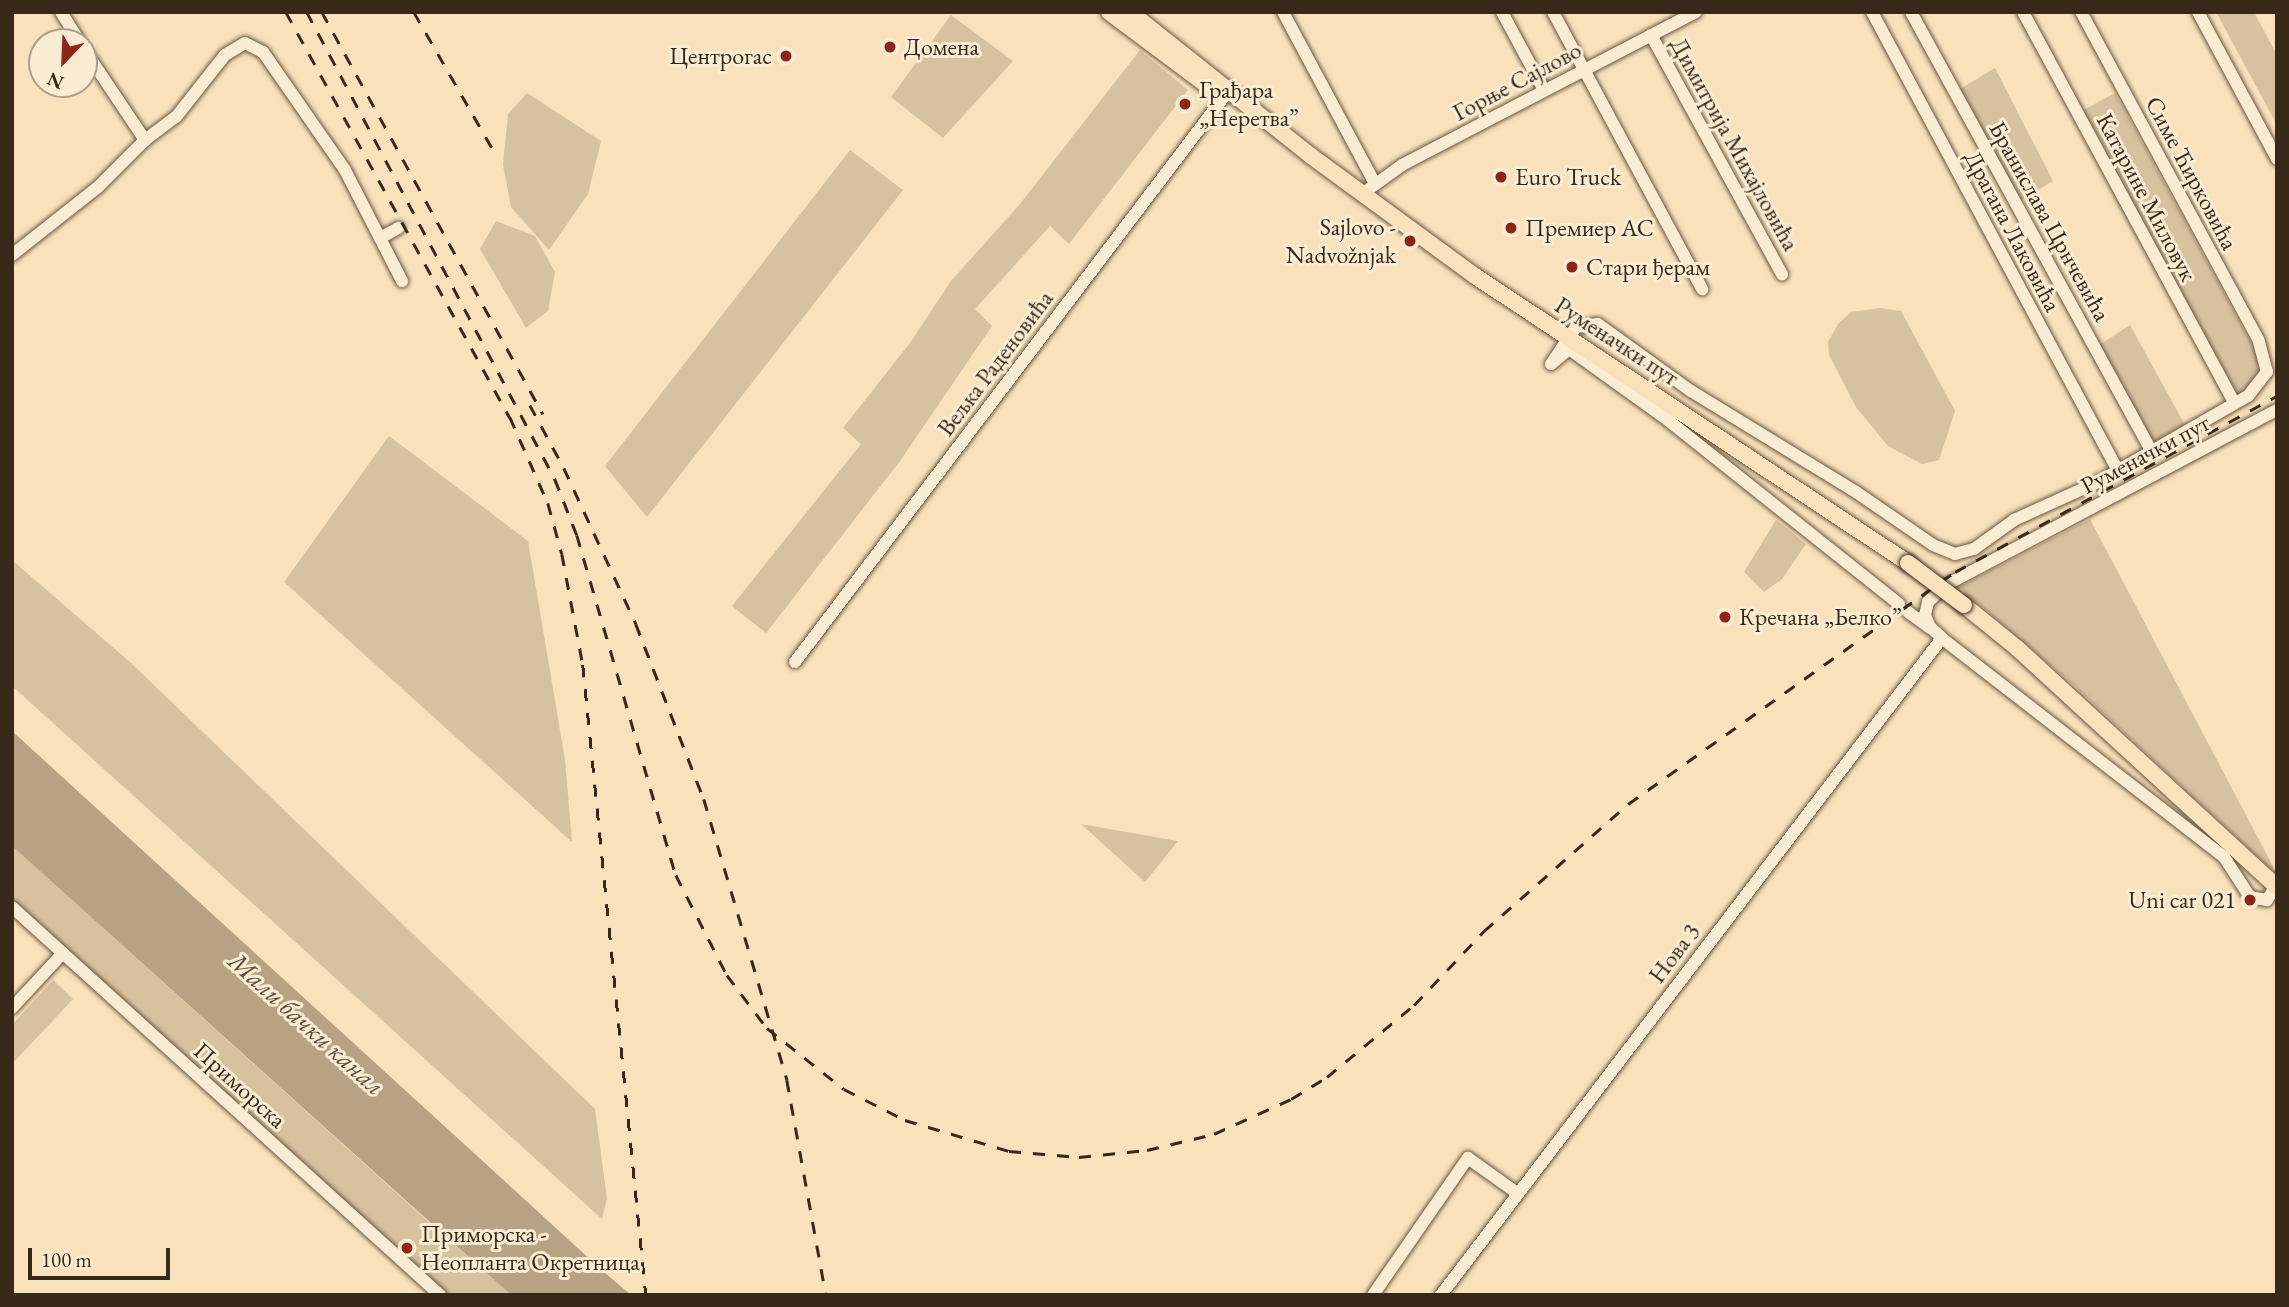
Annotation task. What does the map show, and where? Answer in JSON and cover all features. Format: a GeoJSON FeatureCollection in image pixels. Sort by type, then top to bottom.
{"type":"FeatureCollection","features":[{"type":"Feature","properties":{"kind":"main road","name":"Руменачки пут"},"geometry":{"type":"LineString","coordinates":[[1109,12],[1188,65],[1305,151],[1368,188],[1568,338],[1908,563],[2017,648],[2276,887]]}},
{"type":"Feature","properties":{"kind":"main road","name":"Руменачки пут"},"geometry":{"type":"LineString","coordinates":[[1130,12],[1188,65]]}},
{"type":"Feature","properties":{"kind":"street"},"geometry":{"type":"LineString","coordinates":[[61,12],[71,28]]}},
{"type":"Feature","properties":{"kind":"street"},"geometry":{"type":"LineString","coordinates":[[1283,12],[1368,188]]}},
{"type":"Feature","properties":{"kind":"street"},"geometry":{"type":"LineString","coordinates":[[1502,12],[1544,90]]}},
{"type":"Feature","properties":{"kind":"street"},"geometry":{"type":"LineString","coordinates":[[1553,12],[1702,289]]}},
{"type":"Feature","properties":{"kind":"street","name":"Горње Сајлово"},"geometry":{"type":"LineString","coordinates":[[1368,188],[1544,90],[1696,12]]}},
{"type":"Feature","properties":{"kind":"street","name":"Драгана Лаковића"},"geometry":{"type":"LineString","coordinates":[[1872,12],[2118,469]]}},
{"type":"Feature","properties":{"kind":"street","name":"Бранислава Црнчевића"},"geometry":{"type":"LineString","coordinates":[[1911,12],[2151,450]]}},
{"type":"Feature","properties":{"kind":"street","name":"Катарине Миловук"},"geometry":{"type":"LineString","coordinates":[[2023,12],[2234,402]]}},
{"type":"Feature","properties":{"kind":"street","name":"Симе Ћирковића"},"geometry":{"type":"LineString","coordinates":[[2081,12],[2264,354],[2264,378],[2254,391],[2234,402]]}},
{"type":"Feature","properties":{"kind":"street"},"geometry":{"type":"LineString","coordinates":[[2198,12],[2277,159]]}},
{"type":"Feature","properties":{"kind":"street","name":"Димитрија Михајловића"},"geometry":{"type":"LineString","coordinates":[[1651,35],[1782,274]]}},
{"type":"Feature","properties":{"kind":"street"},"geometry":{"type":"LineString","coordinates":[[12,255],[98,187],[145,140],[177,117],[225,55],[245,43],[263,52],[345,170],[402,281]]}},
{"type":"Feature","properties":{"kind":"street"},"geometry":{"type":"LineString","coordinates":[[98,70],[145,140]]}},
{"type":"Feature","properties":{"kind":"street","name":"Вељка Раденовића"},"geometry":{"type":"LineString","coordinates":[[795,662],[1226,94]]}},
{"type":"Feature","properties":{"kind":"street"},"geometry":{"type":"LineString","coordinates":[[380,238],[398,228]]}},
{"type":"Feature","properties":{"kind":"street"},"geometry":{"type":"LineString","coordinates":[[2234,402],[2100,481],[2014,520],[1974,549],[1951,554],[1691,391],[1598,324],[1578,325],[1551,364],[1569,349],[1669,421],[2224,857],[2250,897],[2267,900],[2276,887]]}},
{"type":"Feature","properties":{"kind":"street","name":"Руменачки пут"},"geometry":{"type":"LineString","coordinates":[[1937,634],[1926,609],[1946,584],[2277,410]]}},
{"type":"Feature","properties":{"kind":"street","name":"Нова 3"},"geometry":{"type":"LineString","coordinates":[[1441,1295],[1937,634]]}},
{"type":"Feature","properties":{"kind":"street","name":"Приморска"},"geometry":{"type":"LineString","coordinates":[[12,906],[440,1295]]}},
{"type":"Feature","properties":{"kind":"street"},"geometry":{"type":"LineString","coordinates":[[12,1008],[63,953]]}},
{"type":"Feature","properties":{"kind":"street"},"geometry":{"type":"LineString","coordinates":[[1373,1295],[1468,1158],[1517,1193]]}},
{"type":"Feature","properties":{"kind":"shaded area"},"geometry":{"type":"Polygon","coordinates":[[[2216,12],[2254,12],[2277,55],[2277,125],[2216,12]]]}},
{"type":"Feature","properties":{"kind":"shaded area"},"geometry":{"type":"Polygon","coordinates":[[[951,15],[1013,61],[943,138],[891,97],[951,15]]]}},
{"type":"Feature","properties":{"kind":"shaded area"},"geometry":{"type":"Polygon","coordinates":[[[1140,50],[1188,90],[1069,244],[1050,226],[975,309],[992,326],[900,461],[766,633],[732,606],[861,444],[843,428],[910,343],[951,281],[1020,204],[1140,50]]]}},
{"type":"Feature","properties":{"kind":"shaded area"},"geometry":{"type":"Polygon","coordinates":[[[1995,68],[2053,181],[2021,200],[1960,89],[1995,68]]]}},
{"type":"Feature","properties":{"kind":"shaded area"},"geometry":{"type":"Polygon","coordinates":[[[527,93],[601,141],[588,194],[549,250],[511,207],[503,165],[508,114],[527,93]]]}},
{"type":"Feature","properties":{"kind":"shaded area"},"geometry":{"type":"Polygon","coordinates":[[[2115,93],[2262,363],[2252,390],[2235,396],[2080,112],[2115,93]]]}},
{"type":"Feature","properties":{"kind":"shaded area"},"geometry":{"type":"Polygon","coordinates":[[[850,150],[903,190],[647,517],[605,466],[850,150]]]}},
{"type":"Feature","properties":{"kind":"shaded area"},"geometry":{"type":"Polygon","coordinates":[[[496,221],[535,236],[555,272],[548,311],[526,328],[480,249],[496,221]]]}},
{"type":"Feature","properties":{"kind":"shaded area"},"geometry":{"type":"Polygon","coordinates":[[[1880,308],[1901,311],[1955,411],[1939,460],[1922,464],[1888,446],[1856,407],[1829,355],[1828,342],[1838,324],[1851,312],[1880,308]]]}},
{"type":"Feature","properties":{"kind":"shaded area"},"geometry":{"type":"Polygon","coordinates":[[[2130,325],[2185,425],[2153,443],[2098,346],[2130,325]]]}},
{"type":"Feature","properties":{"kind":"shaded area"},"geometry":{"type":"Polygon","coordinates":[[[389,436],[528,541],[565,760],[572,842],[284,582],[389,436]]]}},
{"type":"Feature","properties":{"kind":"shaded area"},"geometry":{"type":"Polygon","coordinates":[[[2090,519],[2277,875],[2069,681],[1959,587],[2090,519]]]}},
{"type":"Feature","properties":{"kind":"shaded area"},"geometry":{"type":"Polygon","coordinates":[[[1776,520],[1806,544],[1782,579],[1764,592],[1744,572],[1776,520]]]}},
{"type":"Feature","properties":{"kind":"shaded area"},"geometry":{"type":"Polygon","coordinates":[[[12,560],[131,663],[595,1109],[607,1199],[602,1219],[12,686],[12,560]]]}},
{"type":"Feature","properties":{"kind":"shaded area"},"geometry":{"type":"Polygon","coordinates":[[[1081,824],[1177,841],[1178,841],[1145,882],[1081,824]]]}},
{"type":"Feature","properties":{"kind":"shaded area"},"geometry":{"type":"Polygon","coordinates":[[[12,846],[511,1295],[447,1295],[12,900],[12,846]]]}},
{"type":"Feature","properties":{"kind":"shaded area"},"geometry":{"type":"Polygon","coordinates":[[[53,980],[73,999],[12,1064],[12,1025],[53,980]]]}},
{"type":"Feature","properties":{"kind":"water","name":"Мали бачки канал"},"geometry":{"type":"Polygon","coordinates":[[[12,731],[631,1295],[511,1295],[12,846],[12,731]]]}},
{"type":"Feature","properties":{"kind":"railway"},"geometry":{"type":"LineString","coordinates":[[286,12],[510,417],[548,503],[562,554],[583,665],[646,1295]]}},
{"type":"Feature","properties":{"kind":"railway"},"geometry":{"type":"LineString","coordinates":[[307,12],[555,479],[577,535],[676,875],[727,975],[767,1028],[844,1089],[905,1120],[1009,1151],[1079,1157],[1147,1150],[1214,1134],[1291,1099],[1327,1077],[1414,1005],[1484,931],[1628,804],[1955,572],[2277,396]]}},
{"type":"Feature","properties":{"kind":"railway"},"geometry":{"type":"LineString","coordinates":[[322,12],[543,414]]}},
{"type":"Feature","properties":{"kind":"railway"},"geometry":{"type":"LineString","coordinates":[[414,12],[495,153]]}},
{"type":"Feature","properties":{"kind":"railway"},"geometry":{"type":"LineString","coordinates":[[530,405],[564,468],[636,624],[704,799],[787,1080],[826,1295]]}},
{"type":"Feature","properties":{"kind":"place","name":"Домена"},"geometry":{"type":"Point","coordinates":[890,47]}},
{"type":"Feature","properties":{"kind":"place","name":"Центрогас"},"geometry":{"type":"Point","coordinates":[786,56]}},
{"type":"Feature","properties":{"kind":"place","name":"Грађара „Неретва”"},"geometry":{"type":"Point","coordinates":[1185,104]}},
{"type":"Feature","properties":{"kind":"place","name":"Euro Truck"},"geometry":{"type":"Point","coordinates":[1501,177]}},
{"type":"Feature","properties":{"kind":"place","name":"Премиер АС"},"geometry":{"type":"Point","coordinates":[1511,228]}},
{"type":"Feature","properties":{"kind":"place","name":"Sajlovo - Nadvožnjak"},"geometry":{"type":"Point","coordinates":[1410,241]}},
{"type":"Feature","properties":{"kind":"place","name":"Стари ђерам"},"geometry":{"type":"Point","coordinates":[1572,267]}},
{"type":"Feature","properties":{"kind":"place","name":"Кречана „Белко”"},"geometry":{"type":"Point","coordinates":[1725,617]}},
{"type":"Feature","properties":{"kind":"place","name":"Uni car 021"},"geometry":{"type":"Point","coordinates":[2250,900]}},
{"type":"Feature","properties":{"kind":"place","name":"Приморска - Неопланта Окретница"},"geometry":{"type":"Point","coordinates":[407,1248]}}]}
